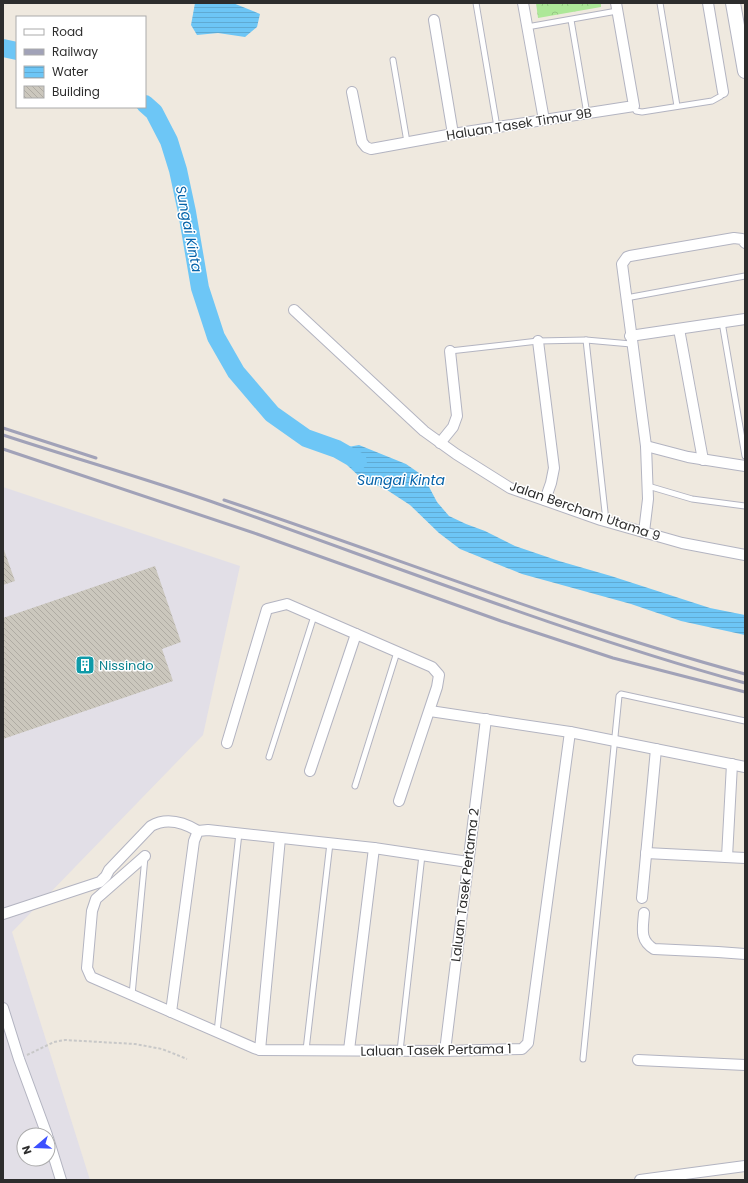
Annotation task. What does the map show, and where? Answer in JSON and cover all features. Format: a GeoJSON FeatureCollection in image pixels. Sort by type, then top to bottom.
{"type":"FeatureCollection","features":[{"type":"Feature","properties":{"kind":"street"},"geometry":{"type":"LineString","coordinates":[[523,3],[544,120]]}},
{"type":"Feature","properties":{"kind":"street"},"geometry":{"type":"LineString","coordinates":[[708,3],[723,92]]}},
{"type":"Feature","properties":{"kind":"street"},"geometry":{"type":"LineString","coordinates":[[733,3],[745,71]]}},
{"type":"Feature","properties":{"kind":"street"},"geometry":{"type":"LineString","coordinates":[[616,7],[634,106]]}},
{"type":"Feature","properties":{"kind":"street"},"geometry":{"type":"LineString","coordinates":[[434,20],[453,134]]}},
{"type":"Feature","properties":{"kind":"street","name":"Haluan Tasek Timur 9B"},"geometry":{"type":"LineString","coordinates":[[352,92],[362,142],[366,148],[374,149],[453,134],[634,106]]}},
{"type":"Feature","properties":{"kind":"street"},"geometry":{"type":"LineString","coordinates":[[644,532],[648,507],[646,446],[625,299],[622,269],[624,260],[630,256],[734,238],[743,241]]}},
{"type":"Feature","properties":{"kind":"street","name":"Jalan Bercham Utama 9"},"geometry":{"type":"LineString","coordinates":[[294,310],[424,431],[456,454],[510,488],[606,521],[644,532],[694,546],[745,555]]}},
{"type":"Feature","properties":{"kind":"street"},"geometry":{"type":"LineString","coordinates":[[631,340],[679,328],[745,319]]}},
{"type":"Feature","properties":{"kind":"street"},"geometry":{"type":"LineString","coordinates":[[679,328],[703,460]]}},
{"type":"Feature","properties":{"kind":"street"},"geometry":{"type":"LineString","coordinates":[[538,341],[554,468],[545,500]]}},
{"type":"Feature","properties":{"kind":"street"},"geometry":{"type":"LineString","coordinates":[[440,443],[453,427],[457,416],[450,351]]}},
{"type":"Feature","properties":{"kind":"street"},"geometry":{"type":"LineString","coordinates":[[646,446],[703,460],[745,466]]}},
{"type":"Feature","properties":{"kind":"street"},"geometry":{"type":"LineString","coordinates":[[227,743],[267,609],[287,604],[432,667],[439,676],[438,687],[399,801]]}},
{"type":"Feature","properties":{"kind":"street"},"geometry":{"type":"LineString","coordinates":[[310,771],[356,634]]}},
{"type":"Feature","properties":{"kind":"street"},"geometry":{"type":"LineString","coordinates":[[430,711],[570,732],[745,767]]}},
{"type":"Feature","properties":{"kind":"street","name":"Laluan Tasek Pertama 2"},"geometry":{"type":"LineString","coordinates":[[445,1051],[486,719]]}},
{"type":"Feature","properties":{"kind":"street","name":"Laluan Tasek Pertama 1"},"geometry":{"type":"LineString","coordinates":[[145,856],[96,899],[92,911],[87,968],[91,977],[260,1050],[445,1051],[522,1049],[528,1043],[570,732]]}},
{"type":"Feature","properties":{"kind":"street"},"geometry":{"type":"LineString","coordinates":[[642,898],[656,749]]}},
{"type":"Feature","properties":{"kind":"street"},"geometry":{"type":"LineString","coordinates":[[727,857],[732,764]]}},
{"type":"Feature","properties":{"kind":"street"},"geometry":{"type":"LineString","coordinates":[[3,914],[100,882],[109,870],[151,826],[165,821],[177,821],[189,825],[198,831],[208,830],[374,848],[468,862]]}},
{"type":"Feature","properties":{"kind":"street"},"geometry":{"type":"LineString","coordinates":[[171,1012],[194,841],[198,831]]}},
{"type":"Feature","properties":{"kind":"street"},"geometry":{"type":"LineString","coordinates":[[260,1050],[280,838]]}},
{"type":"Feature","properties":{"kind":"street"},"geometry":{"type":"LineString","coordinates":[[349,1050],[374,848]]}},
{"type":"Feature","properties":{"kind":"street"},"geometry":{"type":"LineString","coordinates":[[646,853],[745,858]]}},
{"type":"Feature","properties":{"kind":"street"},"geometry":{"type":"LineString","coordinates":[[644,913],[643,937],[646,944],[654,949],[745,954]]}},
{"type":"Feature","properties":{"kind":"street"},"geometry":{"type":"LineString","coordinates":[[3,1008],[19,1059],[44,1127]]}},
{"type":"Feature","properties":{"kind":"street"},"geometry":{"type":"LineString","coordinates":[[638,1060],[745,1065]]}},
{"type":"Feature","properties":{"kind":"street"},"geometry":{"type":"LineString","coordinates":[[56,1166],[60,1180]]}},
{"type":"Feature","properties":{"kind":"street"},"geometry":{"type":"LineString","coordinates":[[640,1180],[745,1166]]}},
{"type":"Feature","properties":{"kind":"lane"},"geometry":{"type":"LineString","coordinates":[[476,3],[497,127]]}},
{"type":"Feature","properties":{"kind":"lane"},"geometry":{"type":"LineString","coordinates":[[660,3],[677,106]]}},
{"type":"Feature","properties":{"kind":"lane"},"geometry":{"type":"LineString","coordinates":[[528,27],[570,20],[616,7]]}},
{"type":"Feature","properties":{"kind":"lane"},"geometry":{"type":"LineString","coordinates":[[570,20],[587,114]]}},
{"type":"Feature","properties":{"kind":"lane"},"geometry":{"type":"LineString","coordinates":[[393,60],[407,142]]}},
{"type":"Feature","properties":{"kind":"lane","name":"Haluan Tasek Timur 9B"},"geometry":{"type":"LineString","coordinates":[[634,106],[636,111],[642,112],[712,101],[721,96],[723,92]]}},
{"type":"Feature","properties":{"kind":"lane"},"geometry":{"type":"LineString","coordinates":[[625,299],[745,276]]}},
{"type":"Feature","properties":{"kind":"lane"},"geometry":{"type":"LineString","coordinates":[[722,322],[745,456]]}},
{"type":"Feature","properties":{"kind":"lane"},"geometry":{"type":"LineString","coordinates":[[586,340],[606,521]]}},
{"type":"Feature","properties":{"kind":"lane"},"geometry":{"type":"LineString","coordinates":[[450,351],[538,341],[631,340]]}},
{"type":"Feature","properties":{"kind":"lane"},"geometry":{"type":"LineString","coordinates":[[648,486],[692,499],[745,506]]}},
{"type":"Feature","properties":{"kind":"lane"},"geometry":{"type":"LineString","coordinates":[[269,757],[314,616]]}},
{"type":"Feature","properties":{"kind":"lane"},"geometry":{"type":"LineString","coordinates":[[355,786],[397,652]]}},
{"type":"Feature","properties":{"kind":"lane"},"geometry":{"type":"LineString","coordinates":[[583,1060],[619,696],[621,694],[745,721]]}},
{"type":"Feature","properties":{"kind":"lane"},"geometry":{"type":"LineString","coordinates":[[217,1032],[239,833]]}},
{"type":"Feature","properties":{"kind":"lane"},"geometry":{"type":"LineString","coordinates":[[306,1050],[330,843]]}},
{"type":"Feature","properties":{"kind":"lane"},"geometry":{"type":"LineString","coordinates":[[400,1051],[422,855]]}},
{"type":"Feature","properties":{"kind":"lane"},"geometry":{"type":"LineString","coordinates":[[132,995],[145,856]]}},
{"type":"Feature","properties":{"kind":"path"},"geometry":{"type":"LineString","coordinates":[[19,1059],[54,1042],[65,1040],[135,1044],[162,1049],[187,1059]]}},
{"type":"Feature","properties":{"kind":"shaded area"},"geometry":{"type":"Polygon","coordinates":[[[3,487],[240,566],[203,735],[12,932],[90,1180],[3,1180],[3,487]]]}},
{"type":"Feature","properties":{"kind":"green space"},"geometry":{"type":"Polygon","coordinates":[[[536,3],[601,3],[601,7],[538,18],[536,3]]]}},
{"type":"Feature","properties":{"kind":"water"},"geometry":{"type":"Polygon","coordinates":[[[195,3],[233,3],[260,14],[257,27],[245,37],[218,33],[197,35],[191,25],[195,3]]]}},
{"type":"Feature","properties":{"kind":"water","name":"Sungai Kinta"},"geometry":{"type":"Polygon","coordinates":[[[359,445],[406,464],[419,473],[428,485],[437,502],[449,516],[485,531],[515,546],[559,561],[710,608],[745,615],[745,635],[681,621],[631,604],[522,574],[460,549],[439,533],[410,505],[387,490],[361,478],[348,466],[337,449],[359,445]]]}},
{"type":"Feature","properties":{"kind":"building"},"geometry":{"type":"Polygon","coordinates":[[[3,550],[15,581],[3,585],[3,550]]]}},
{"type":"Feature","properties":{"kind":"building","name":"Nissindo"},"geometry":{"type":"Polygon","coordinates":[[[155,566],[181,642],[162,649],[173,681],[3,739],[3,618],[155,566]]]}},
{"type":"Feature","properties":{"kind":"waterway","name":"Sungai Kinta"},"geometry":{"type":"LineString","coordinates":[[3,48],[16,51]]}},
{"type":"Feature","properties":{"kind":"waterway","name":"Sungai Kinta"},"geometry":{"type":"LineString","coordinates":[[146,105],[154,112],[169,141],[178,170],[187,212],[200,288],[216,337],[236,372],[272,414],[306,438],[337,449],[358,461]]}},
{"type":"Feature","properties":{"kind":"railway"},"geometry":{"type":"LineString","coordinates":[[3,428],[96,458]]}},
{"type":"Feature","properties":{"kind":"railway"},"geometry":{"type":"LineString","coordinates":[[3,435],[197,496],[548,622],[679,664],[745,683]]}},
{"type":"Feature","properties":{"kind":"railway"},"geometry":{"type":"LineString","coordinates":[[3,449],[257,534],[501,621],[613,658],[745,692]]}},
{"type":"Feature","properties":{"kind":"railway"},"geometry":{"type":"LineString","coordinates":[[224,500],[613,635],[745,674]]}},
{"type":"Feature","properties":{"kind":"place","name":"Nissindo"},"geometry":{"type":"Point","coordinates":[85,665]}}]}
